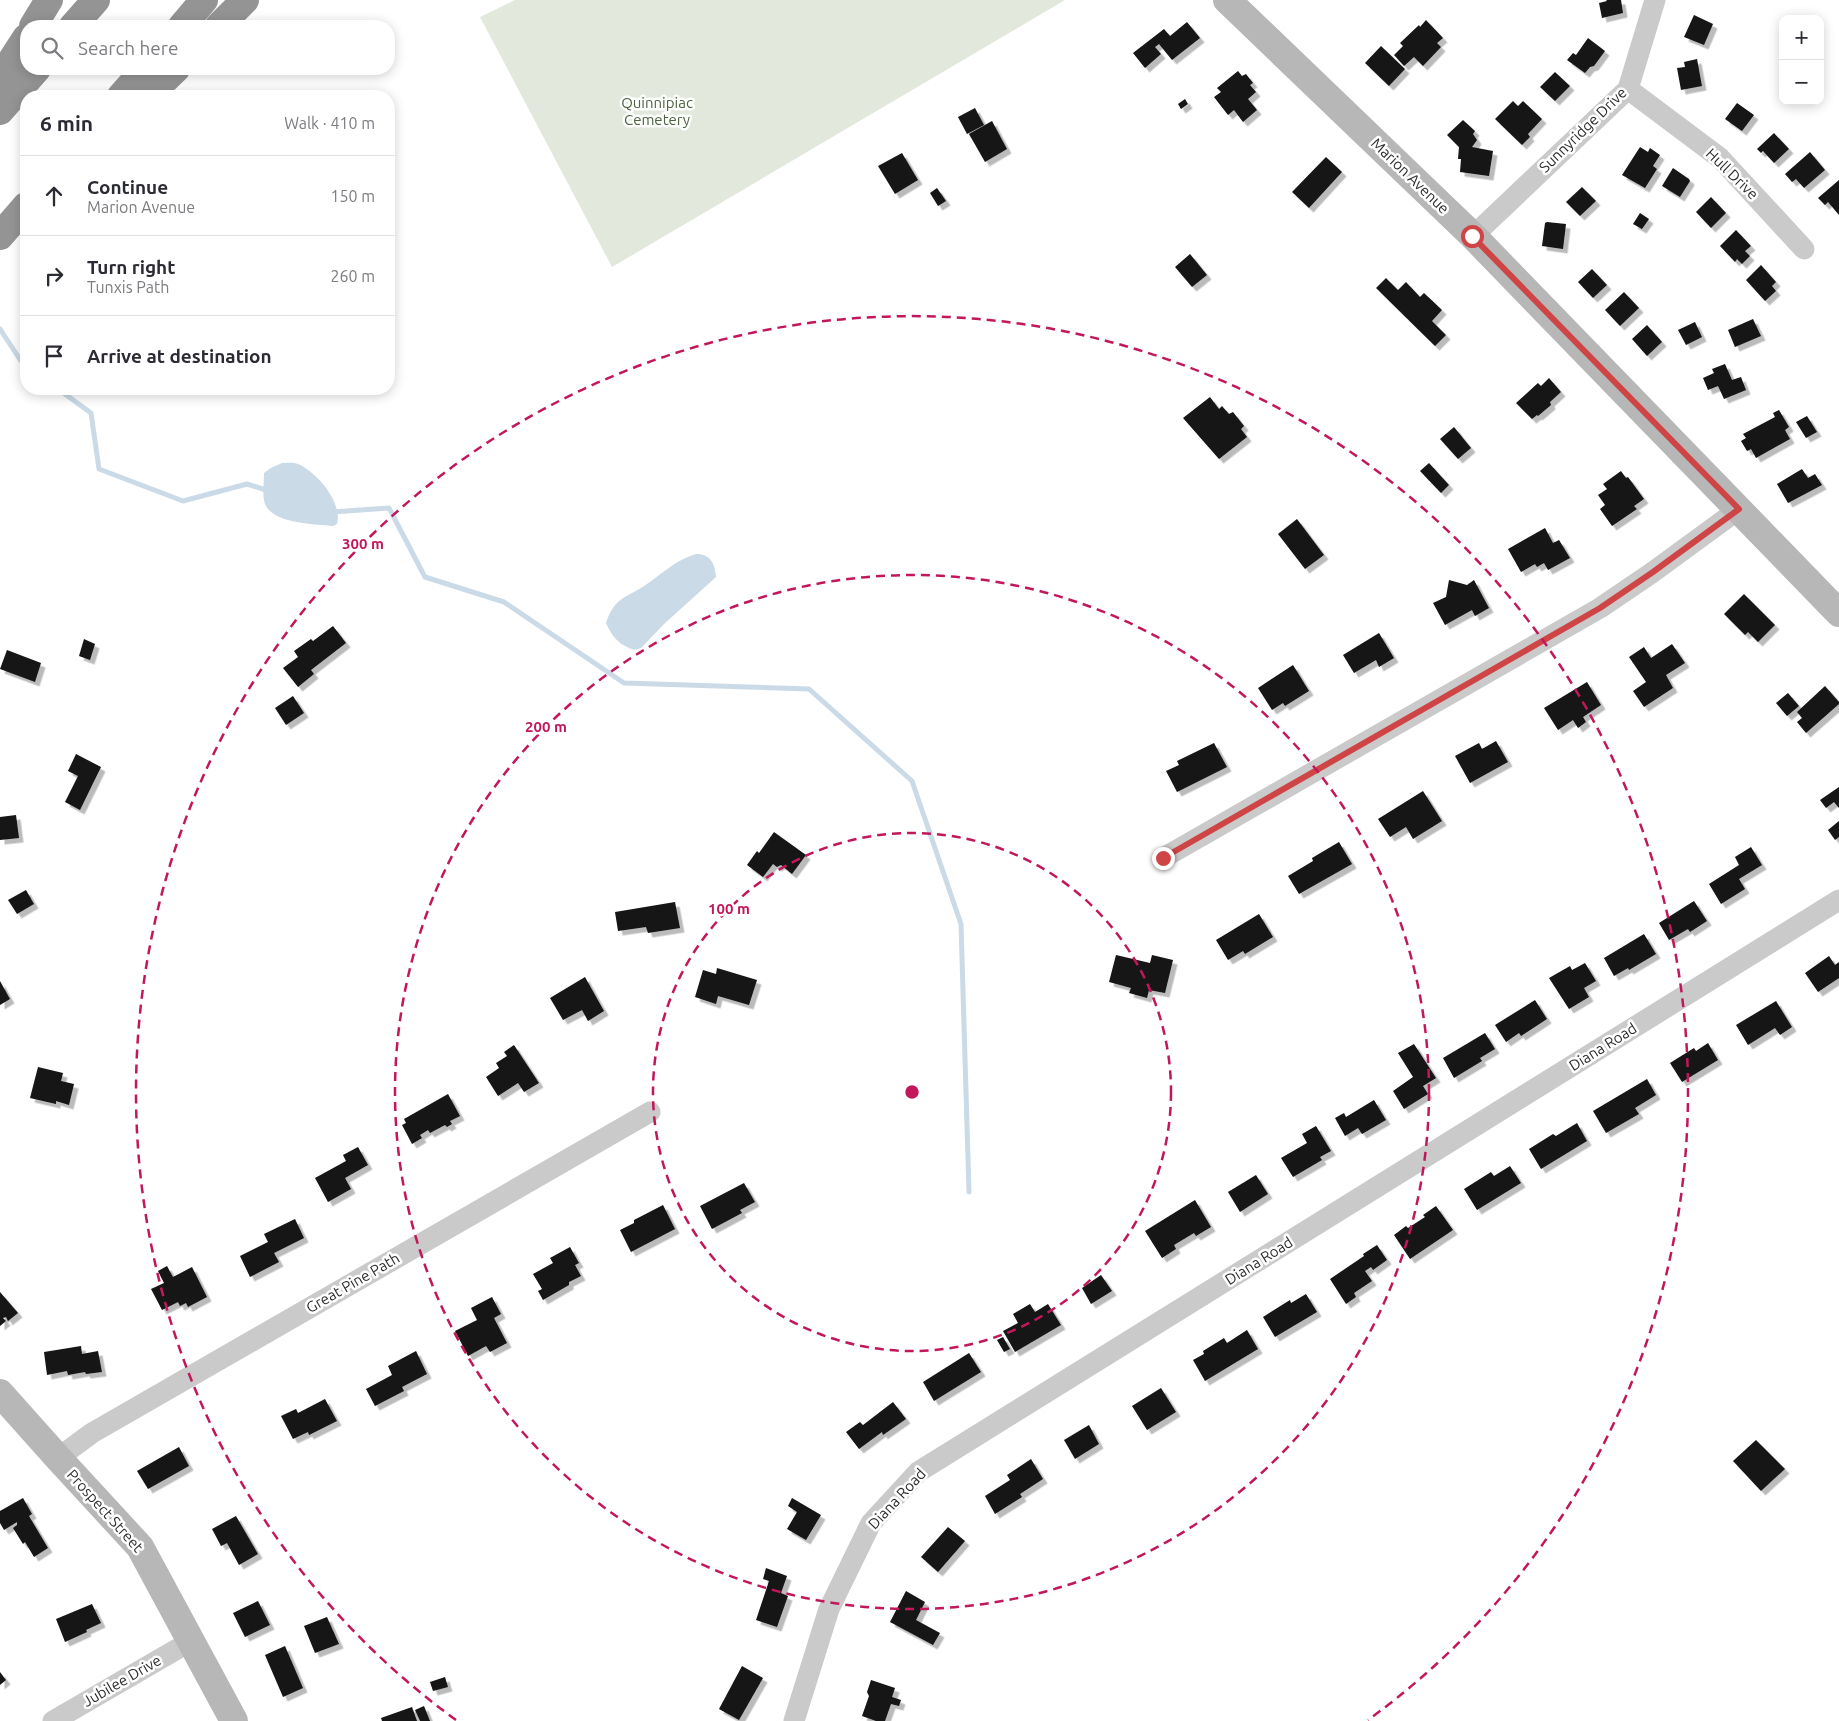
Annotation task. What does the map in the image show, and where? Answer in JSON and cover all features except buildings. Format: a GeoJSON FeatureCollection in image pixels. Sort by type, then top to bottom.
{"type":"FeatureCollection","features":[{"type":"Feature","properties":{"kind":"highway"},"geometry":{"type":"LineString","coordinates":[[37,20],[49,0]]}},
{"type":"Feature","properties":{"kind":"highway"},"geometry":{"type":"LineString","coordinates":[[78,20],[96,0]]}},
{"type":"Feature","properties":{"kind":"highway"},"geometry":{"type":"LineString","coordinates":[[187,20],[204,0]]}},
{"type":"Feature","properties":{"kind":"highway"},"geometry":{"type":"LineString","coordinates":[[225,20],[245,0]]}},
{"type":"Feature","properties":{"kind":"highway"},"geometry":{"type":"LineString","coordinates":[[0,78],[20,47]]}},
{"type":"Feature","properties":{"kind":"highway"},"geometry":{"type":"LineString","coordinates":[[0,111],[32,75]]}},
{"type":"Feature","properties":{"kind":"highway"},"geometry":{"type":"LineString","coordinates":[[126,90],[140,75]]}},
{"type":"Feature","properties":{"kind":"highway"},"geometry":{"type":"LineString","coordinates":[[154,90],[170,75]]}},
{"type":"Feature","properties":{"kind":"highway"},"geometry":{"type":"LineString","coordinates":[[0,237],[20,213]]}},
{"type":"Feature","properties":{"kind":"highway"},"geometry":{"type":"LineString","coordinates":[[0,237],[20,219]]}},
{"type":"Feature","properties":{"kind":"main road","name":"Marion Avenue"},"geometry":{"type":"LineString","coordinates":[[1227,0],[1472,236],[1839,613]]}},
{"type":"Feature","properties":{"kind":"main road","name":"Prospect Street"},"geometry":{"type":"LineString","coordinates":[[0,1393],[140,1547],[234,1721]]}},
{"type":"Feature","properties":{"kind":"street","name":"Sunnyridge Drive"},"geometry":{"type":"LineString","coordinates":[[1472,236],[1628,89],[1655,0]]}},
{"type":"Feature","properties":{"kind":"street","name":"Hull Drive"},"geometry":{"type":"LineString","coordinates":[[1628,89],[1720,158],[1804,249]]}},
{"type":"Feature","properties":{"kind":"street"},"geometry":{"type":"LineString","coordinates":[[1163,858],[1600,608],[1739,509]]}},
{"type":"Feature","properties":{"kind":"street","name":"Diana Road"},"geometry":{"type":"LineString","coordinates":[[794,1721],[829,1609],[871,1523],[918,1472],[1839,900]]}},
{"type":"Feature","properties":{"kind":"street","name":"Great Pine Path"},"geometry":{"type":"LineString","coordinates":[[58,1458],[92,1433],[650,1112]]}},
{"type":"Feature","properties":{"kind":"street","name":"Jubilee Drive"},"geometry":{"type":"LineString","coordinates":[[53,1721],[191,1641]]}},
{"type":"Feature","properties":{"kind":"green space","name":"Quinnipiac Cemetery"},"geometry":{"type":"Polygon","coordinates":[[[515,0],[1065,0],[612,267],[480,17],[515,0]]]}},
{"type":"Feature","properties":{"kind":"water"},"geometry":{"type":"Polygon","coordinates":[[[282,463],[298,464],[320,481],[327,489],[336,507],[337,524],[333,526],[295,522],[276,516],[269,511],[265,504],[263,493],[264,473],[282,463]]]}},
{"type":"Feature","properties":{"kind":"water"},"geometry":{"type":"Polygon","coordinates":[[[696,554],[709,558],[715,568],[716,577],[664,624],[641,648],[635,650],[617,640],[606,623],[613,607],[626,596],[675,564],[696,554]]]}},
{"type":"Feature","properties":{"kind":"waterway"},"geometry":{"type":"LineString","coordinates":[[0,329],[20,359]]}},
{"type":"Feature","properties":{"kind":"waterway"},"geometry":{"type":"LineString","coordinates":[[66,395],[91,413],[99,469],[183,501],[247,484],[269,491]]}},
{"type":"Feature","properties":{"kind":"waterway"},"geometry":{"type":"LineString","coordinates":[[332,512],[389,508],[425,577],[504,602],[624,683],[809,689],[912,781],[961,924],[969,1192]]}},
{"type":"Feature","properties":{"kind":"route"},"geometry":{"type":"LineString","coordinates":[[1163,858],[1600,608],[1739,509],[1472,236]]}}]}
